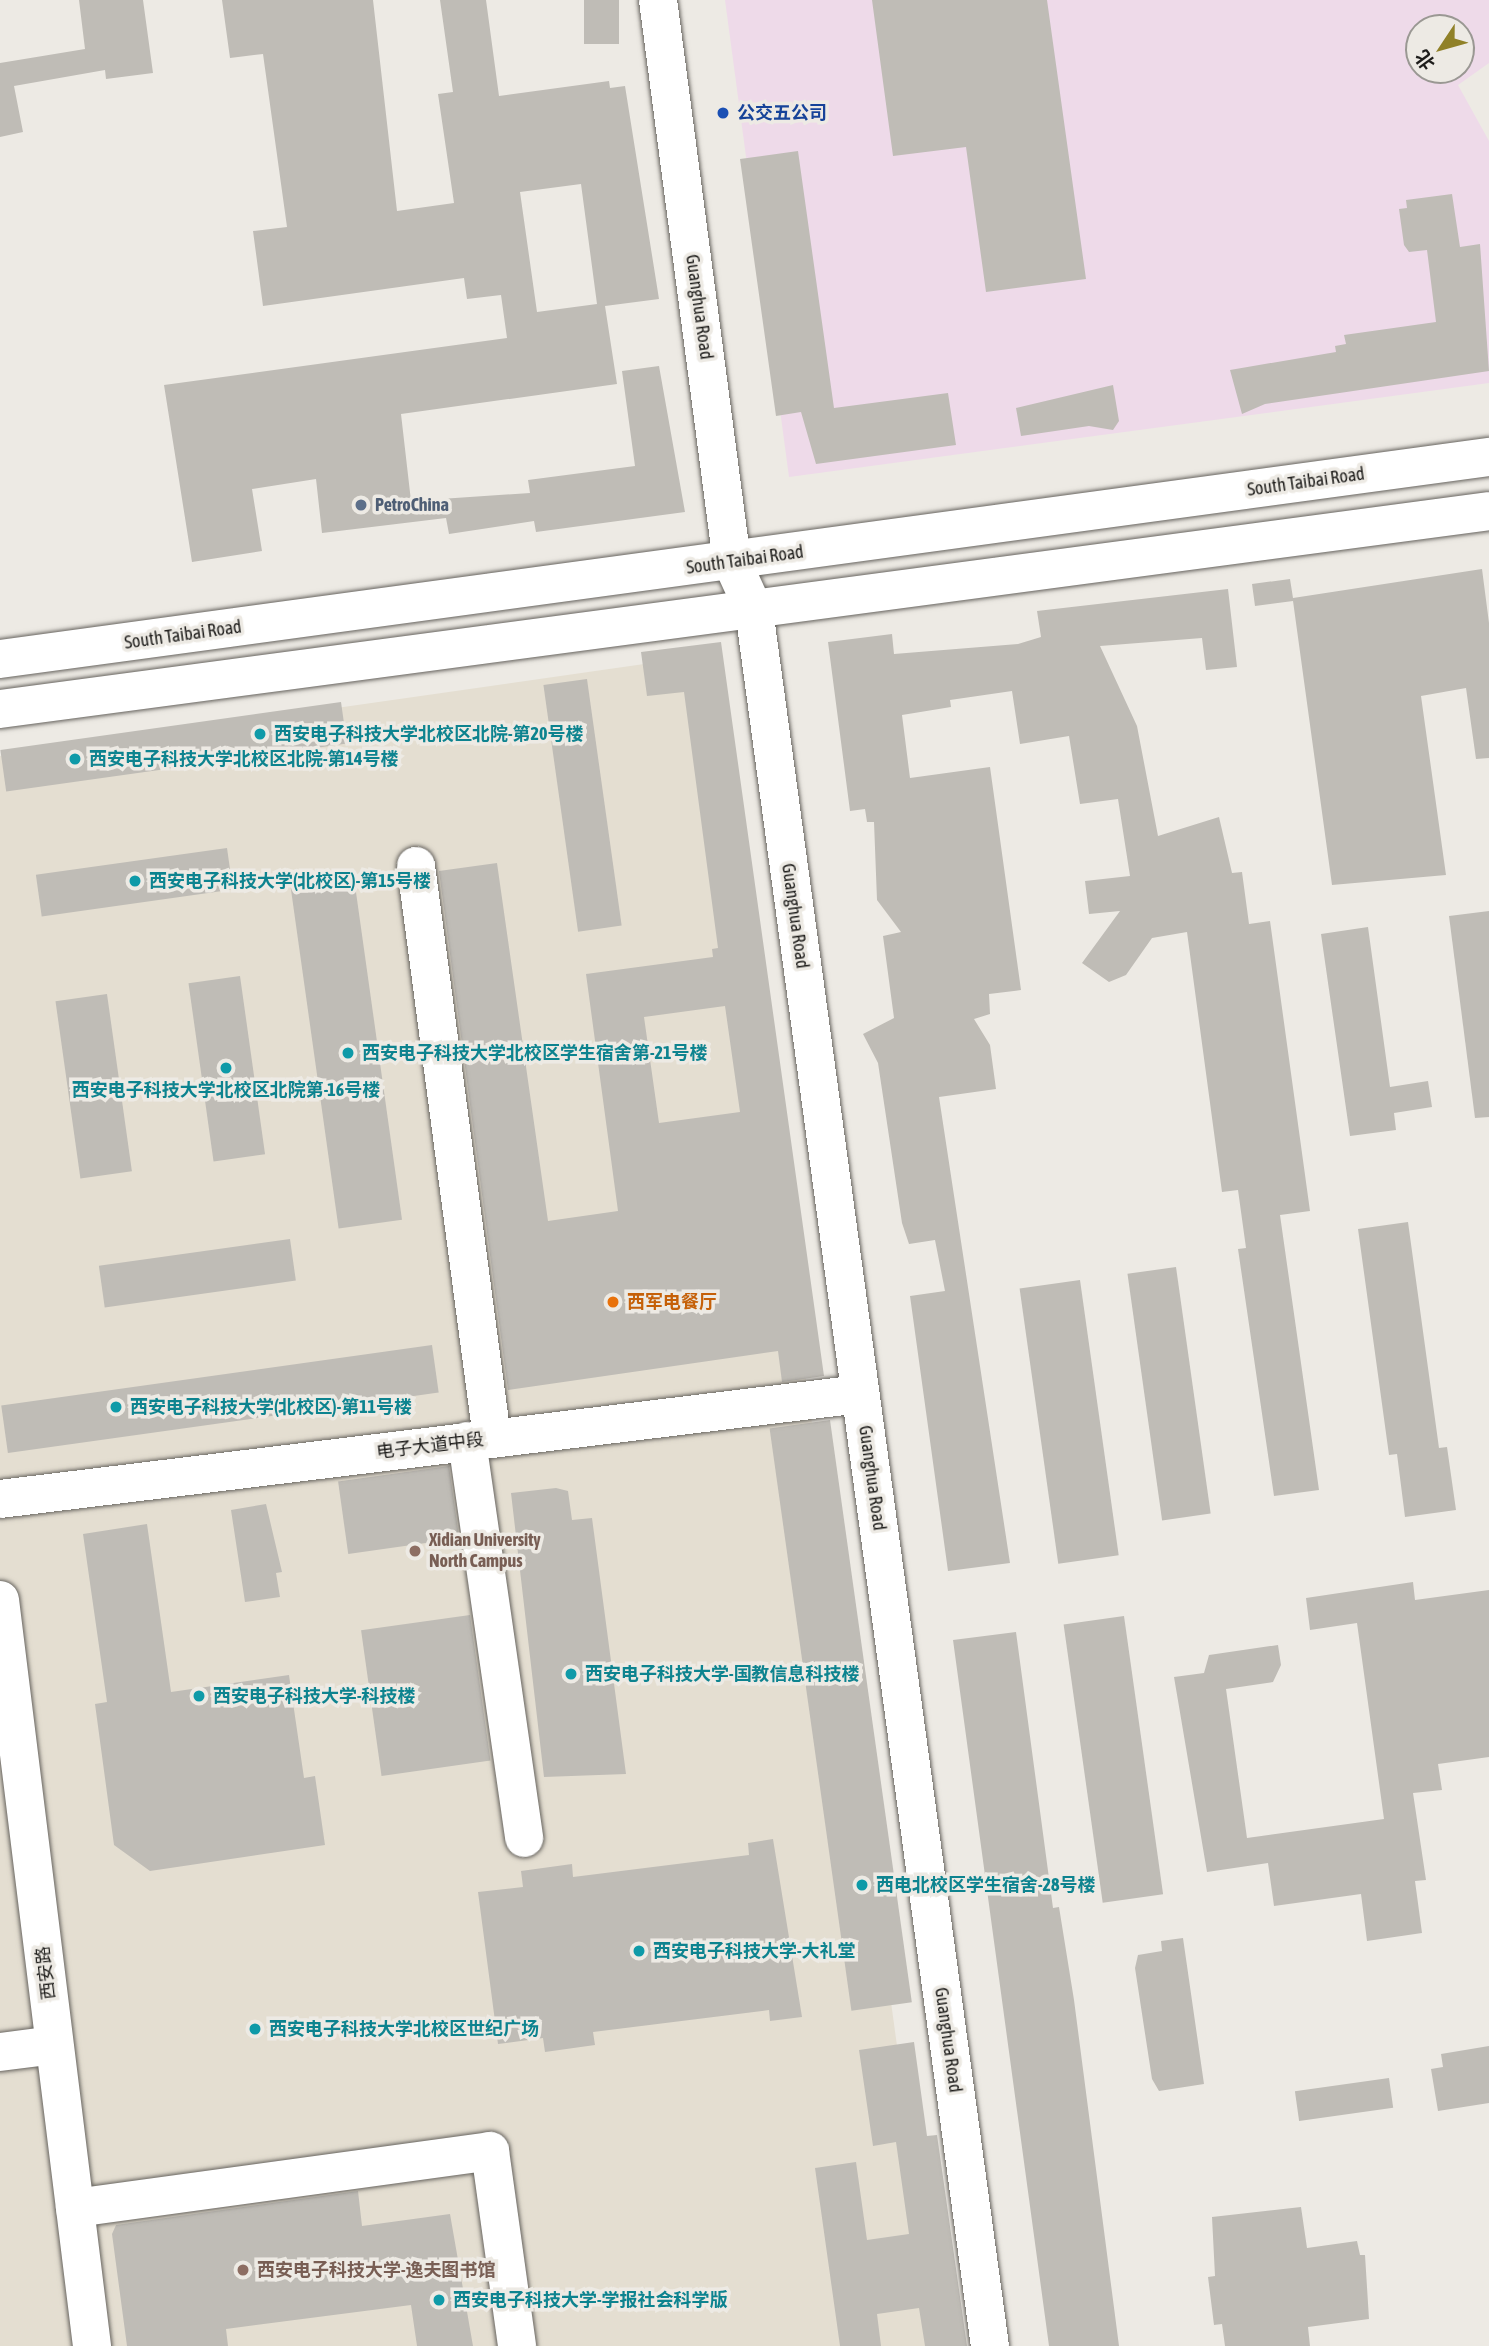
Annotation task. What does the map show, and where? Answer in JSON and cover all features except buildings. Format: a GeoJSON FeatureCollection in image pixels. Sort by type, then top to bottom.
{"type":"FeatureCollection","features":[{"type":"Feature","properties":{"kind":"street","name":"Guanghua Road"},"geometry":{"type":"LineString","coordinates":[[658,0],[744,560],[754,610],[990,2346]]}},
{"type":"Feature","properties":{"kind":"street","name":"Guanghua Road"},"geometry":{"type":"LineString","coordinates":[[683,0],[744,560]]}},
{"type":"Feature","properties":{"kind":"street","name":"South Taibai Road"},"geometry":{"type":"LineString","coordinates":[[0,659],[1489,457]]}},
{"type":"Feature","properties":{"kind":"street"},"geometry":{"type":"LineString","coordinates":[[0,709],[1489,511]]}},
{"type":"Feature","properties":{"kind":"street"},"geometry":{"type":"LineString","coordinates":[[416,866],[524,1838]]}},
{"type":"Feature","properties":{"kind":"street","name":"电子大道中段"},"geometry":{"type":"LineString","coordinates":[[0,1499],[860,1394]]}},
{"type":"Feature","properties":{"kind":"street","name":"西安路"},"geometry":{"type":"LineString","coordinates":[[0,1600],[92,2346]]}},
{"type":"Feature","properties":{"kind":"street"},"geometry":{"type":"LineString","coordinates":[[0,2052],[54,2045]]}},
{"type":"Feature","properties":{"kind":"street"},"geometry":{"type":"LineString","coordinates":[[75,2208],[490,2151],[517,2346]]}},
{"type":"Feature","properties":{"kind":"shaded area","name":"公交五公司"},"geometry":{"type":"Polygon","coordinates":[[[725,0],[1489,0],[1489,63],[1475,73],[1475,14],[1405,14],[1405,84],[1459,84],[1489,141],[1489,383],[789,477],[725,0]]]}},
{"type":"Feature","properties":{"kind":"shaded area","name":"Xidian University North Campus"},"geometry":{"type":"Polygon","coordinates":[[[707,655],[938,2346],[0,2346],[0,756],[707,655]]]}},
{"type":"Feature","properties":{"kind":"place","name":"公交五公司"},"geometry":{"type":"Point","coordinates":[723,113]}},
{"type":"Feature","properties":{"kind":"place","name":"PetroChina"},"geometry":{"type":"Point","coordinates":[361,505]}},
{"type":"Feature","properties":{"kind":"place","name":"西安电子科技大学北校区北院-第20号楼"},"geometry":{"type":"Point","coordinates":[260,734]}},
{"type":"Feature","properties":{"kind":"place","name":"西安电子科技大学北校区北院-第14号楼"},"geometry":{"type":"Point","coordinates":[75,759]}},
{"type":"Feature","properties":{"kind":"place","name":"西安电子科技大学(北校区)-第15号楼"},"geometry":{"type":"Point","coordinates":[135,881]}},
{"type":"Feature","properties":{"kind":"place","name":"西安电子科技大学北校区学生宿舍第-21号楼"},"geometry":{"type":"Point","coordinates":[348,1053]}},
{"type":"Feature","properties":{"kind":"place","name":"西安电子科技大学北校区北院第-16号楼"},"geometry":{"type":"Point","coordinates":[226,1068]}},
{"type":"Feature","properties":{"kind":"place","name":"西军电餐厅"},"geometry":{"type":"Point","coordinates":[613,1302]}},
{"type":"Feature","properties":{"kind":"place","name":"西安电子科技大学(北校区)-第11号楼"},"geometry":{"type":"Point","coordinates":[116,1407]}},
{"type":"Feature","properties":{"kind":"place","name":"Xidian University North Campus"},"geometry":{"type":"Point","coordinates":[415,1551]}},
{"type":"Feature","properties":{"kind":"place","name":"西安电子科技大学-国教信息科技楼"},"geometry":{"type":"Point","coordinates":[571,1674]}},
{"type":"Feature","properties":{"kind":"place","name":"西安电子科技大学-科技楼"},"geometry":{"type":"Point","coordinates":[199,1696]}},
{"type":"Feature","properties":{"kind":"place","name":"西电北校区学生宿舍-28号楼"},"geometry":{"type":"Point","coordinates":[862,1885]}},
{"type":"Feature","properties":{"kind":"place","name":"西安电子科技大学-大礼堂"},"geometry":{"type":"Point","coordinates":[639,1951]}},
{"type":"Feature","properties":{"kind":"place","name":"西安电子科技大学北校区世纪广场"},"geometry":{"type":"Point","coordinates":[255,2029]}},
{"type":"Feature","properties":{"kind":"place","name":"西安电子科技大学-逸夫图书馆"},"geometry":{"type":"Point","coordinates":[243,2270]}},
{"type":"Feature","properties":{"kind":"place","name":"西安电子科技大学-学报社会科学版"},"geometry":{"type":"Point","coordinates":[439,2300]}}]}
